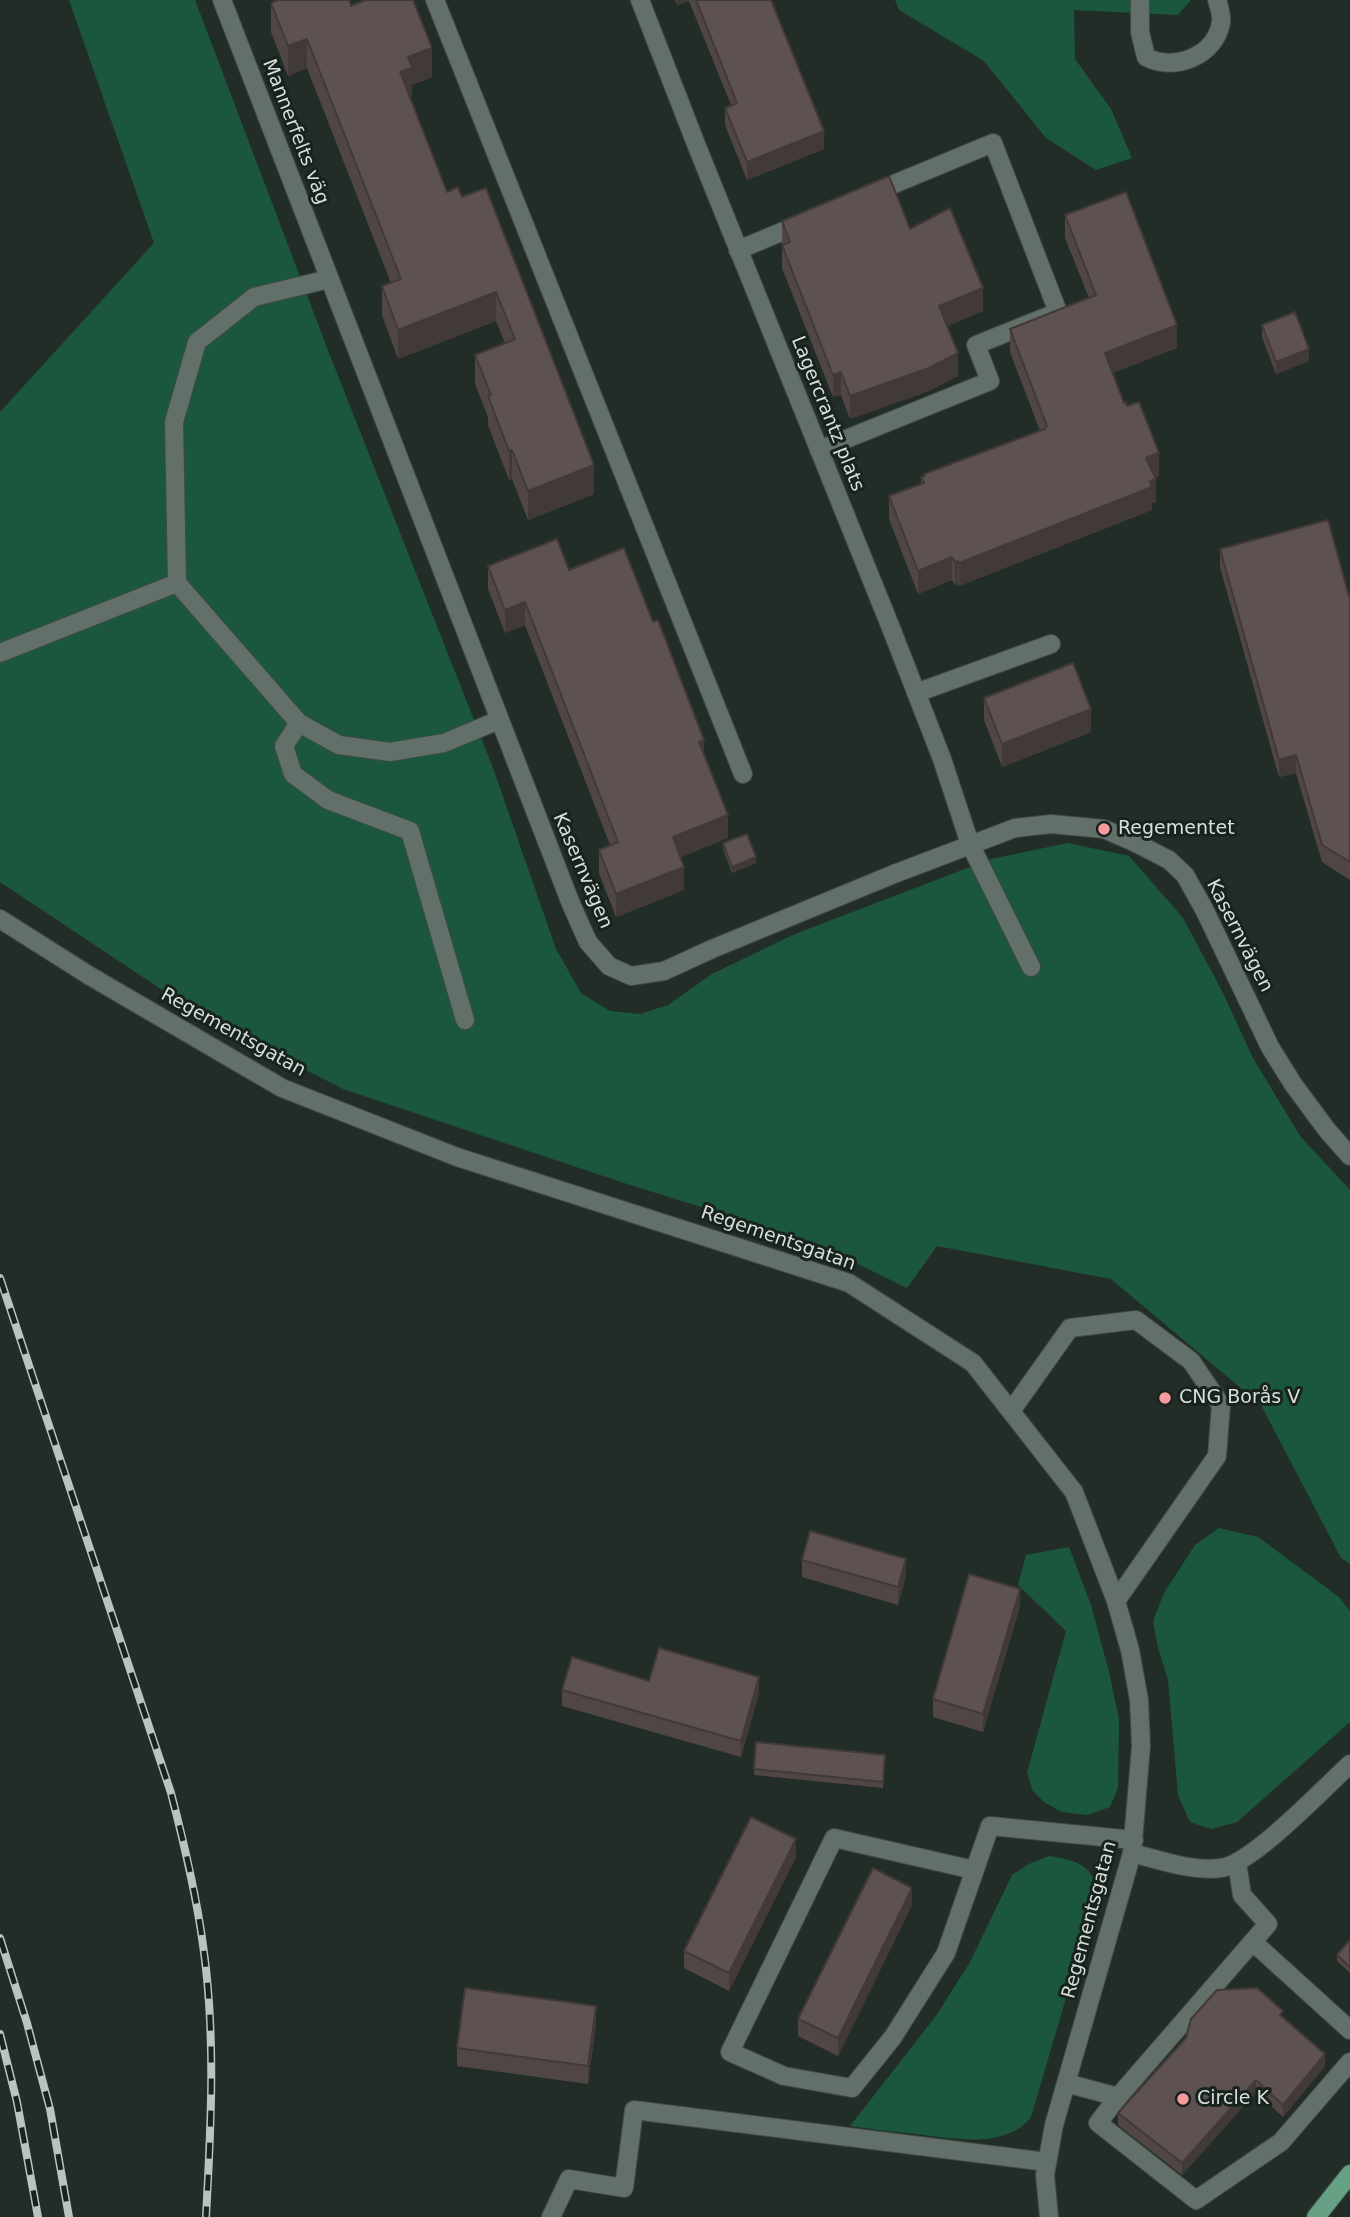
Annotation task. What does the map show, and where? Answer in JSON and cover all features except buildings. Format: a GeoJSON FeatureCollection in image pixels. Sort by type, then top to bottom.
{"type":"FeatureCollection","features":[{"type":"Feature","properties":{"kind":"main road"},"geometry":{"type":"LineString","coordinates":[[1316,2217],[1350,2174]]}},
{"type":"Feature","properties":{"kind":"street","name":"Mannerfelts väg"},"geometry":{"type":"LineString","coordinates":[[222,0],[499,720]]}},
{"type":"Feature","properties":{"kind":"street"},"geometry":{"type":"LineString","coordinates":[[435,0],[743,775]]}},
{"type":"Feature","properties":{"kind":"street","name":"Lagercrantz plats"},"geometry":{"type":"LineString","coordinates":[[640,0],[942,759],[970,844],[1031,967]]}},
{"type":"Feature","properties":{"kind":"street"},"geometry":{"type":"LineString","coordinates":[[1140,0],[1140,32],[1146,57],[1158,63],[1186,61],[1205,52],[1216,37],[1222,20],[1217,0]]}},
{"type":"Feature","properties":{"kind":"street"},"geometry":{"type":"LineString","coordinates":[[819,450],[990,381],[976,345],[1058,312],[993,143],[853,202]]}},
{"type":"Feature","properties":{"kind":"street"},"geometry":{"type":"LineString","coordinates":[[738,250],[815,218]]}},
{"type":"Feature","properties":{"kind":"street"},"geometry":{"type":"LineString","coordinates":[[329,279],[254,297],[197,342],[174,422],[177,583],[299,723],[340,745],[390,752],[444,743],[499,720]]}},
{"type":"Feature","properties":{"kind":"street"},"geometry":{"type":"LineString","coordinates":[[0,653],[177,583]]}},
{"type":"Feature","properties":{"kind":"street"},"geometry":{"type":"LineString","coordinates":[[916,693],[1051,644]]}},
{"type":"Feature","properties":{"kind":"street","name":"Kasernvägen"},"geometry":{"type":"LineString","coordinates":[[499,720],[588,942],[609,966],[631,976],[664,971],[712,949],[1014,828],[1051,824],[1104,829],[1169,859],[1185,875],[1204,909],[1270,1047],[1327,1130],[1350,1156]]}},
{"type":"Feature","properties":{"kind":"street"},"geometry":{"type":"LineString","coordinates":[[299,723],[284,747],[293,774],[328,800],[410,831],[465,1020]]}},
{"type":"Feature","properties":{"kind":"street","name":"Regementsgatan"},"geometry":{"type":"LineString","coordinates":[[0,919],[90,976],[282,1088],[457,1157],[849,1283],[973,1363],[1074,1492],[1116,1601],[1130,1650],[1139,1700],[1141,1746],[1133,1846],[1054,2124],[1045,2175],[1049,2217]]}},
{"type":"Feature","properties":{"kind":"street"},"geometry":{"type":"LineString","coordinates":[[1011,1411],[1070,1328],[1136,1320],[1191,1361],[1221,1405],[1217,1456],[1116,1601]]}},
{"type":"Feature","properties":{"kind":"street"},"geometry":{"type":"LineString","coordinates":[[974,1870],[834,1838],[730,2052],[783,2076],[852,2088],[893,2037],[946,1953],[990,1825],[1133,1846],[1197,1868],[1223,1868],[1255,1852],[1350,1764]]}},
{"type":"Feature","properties":{"kind":"street"},"geometry":{"type":"LineString","coordinates":[[1237,1862],[1242,1895],[1268,1924],[1118,2096],[1098,2123],[1196,2200],[1281,2142],[1350,2062]]}},
{"type":"Feature","properties":{"kind":"street"},"geometry":{"type":"LineString","coordinates":[[1253,1942],[1350,2030]]}},
{"type":"Feature","properties":{"kind":"street"},"geometry":{"type":"LineString","coordinates":[[1066,2083],[1118,2096]]}},
{"type":"Feature","properties":{"kind":"street"},"geometry":{"type":"LineString","coordinates":[[551,2217],[569,2179],[624,2188],[634,2110],[1047,2162]]}},
{"type":"Feature","properties":{"kind":"green space"},"geometry":{"type":"Polygon","coordinates":[[[69,0],[195,0],[329,353],[493,768],[556,949],[581,993],[610,1011],[640,1014],[668,1005],[712,974],[795,934],[991,859],[1068,843],[1129,856],[1183,918],[1223,993],[1253,1058],[1300,1136],[1350,1190],[1350,1564],[1341,1558],[1261,1405],[1111,1279],[937,1246],[907,1288],[813,1242],[621,1182],[343,1089],[200,1015],[0,882],[0,412],[154,243],[69,0]]]}},
{"type":"Feature","properties":{"kind":"green space"},"geometry":{"type":"Polygon","coordinates":[[[895,0],[1191,0],[1178,15],[1074,10],[1075,59],[1111,109],[1132,158],[1096,170],[1046,138],[984,61],[899,10],[895,0]]]}},
{"type":"Feature","properties":{"kind":"green space"},"geometry":{"type":"Polygon","coordinates":[[[1219,1528],[1258,1537],[1339,1597],[1350,1611],[1350,1722],[1237,1822],[1211,1829],[1190,1822],[1178,1795],[1168,1680],[1153,1621],[1164,1593],[1195,1545],[1219,1528]]]}},
{"type":"Feature","properties":{"kind":"green space"},"geometry":{"type":"Polygon","coordinates":[[[1069,1547],[1091,1605],[1119,1719],[1118,1788],[1110,1807],[1087,1815],[1062,1812],[1044,1802],[1033,1791],[1027,1773],[1066,1631],[1018,1585],[1026,1555],[1069,1547]]]}},
{"type":"Feature","properties":{"kind":"green space"},"geometry":{"type":"Polygon","coordinates":[[[1049,1856],[1066,1859],[1086,1868],[1098,1889],[1031,2117],[1007,2134],[977,2139],[946,2138],[850,2126],[936,2016],[970,1962],[1012,1875],[1049,1856]]]}},
{"type":"Feature","properties":{"kind":"railway"},"geometry":{"type":"LineString","coordinates":[[0,1278],[171,1793],[189,1868],[203,1945],[210,2013],[211,2115],[206,2217]]}},
{"type":"Feature","properties":{"kind":"railway"},"geometry":{"type":"LineString","coordinates":[[0,1938],[50,2109],[69,2217]]}},
{"type":"Feature","properties":{"kind":"railway"},"geometry":{"type":"LineString","coordinates":[[0,2034],[17,2102],[38,2217]]}},
{"type":"Feature","properties":{"kind":"place","name":"Regementet"},"geometry":{"type":"Point","coordinates":[1104,829]}},
{"type":"Feature","properties":{"kind":"place","name":"CNG Borås V"},"geometry":{"type":"Point","coordinates":[1165,1398]}},
{"type":"Feature","properties":{"kind":"place","name":"Circle K"},"geometry":{"type":"Point","coordinates":[1183,2099]}}]}
